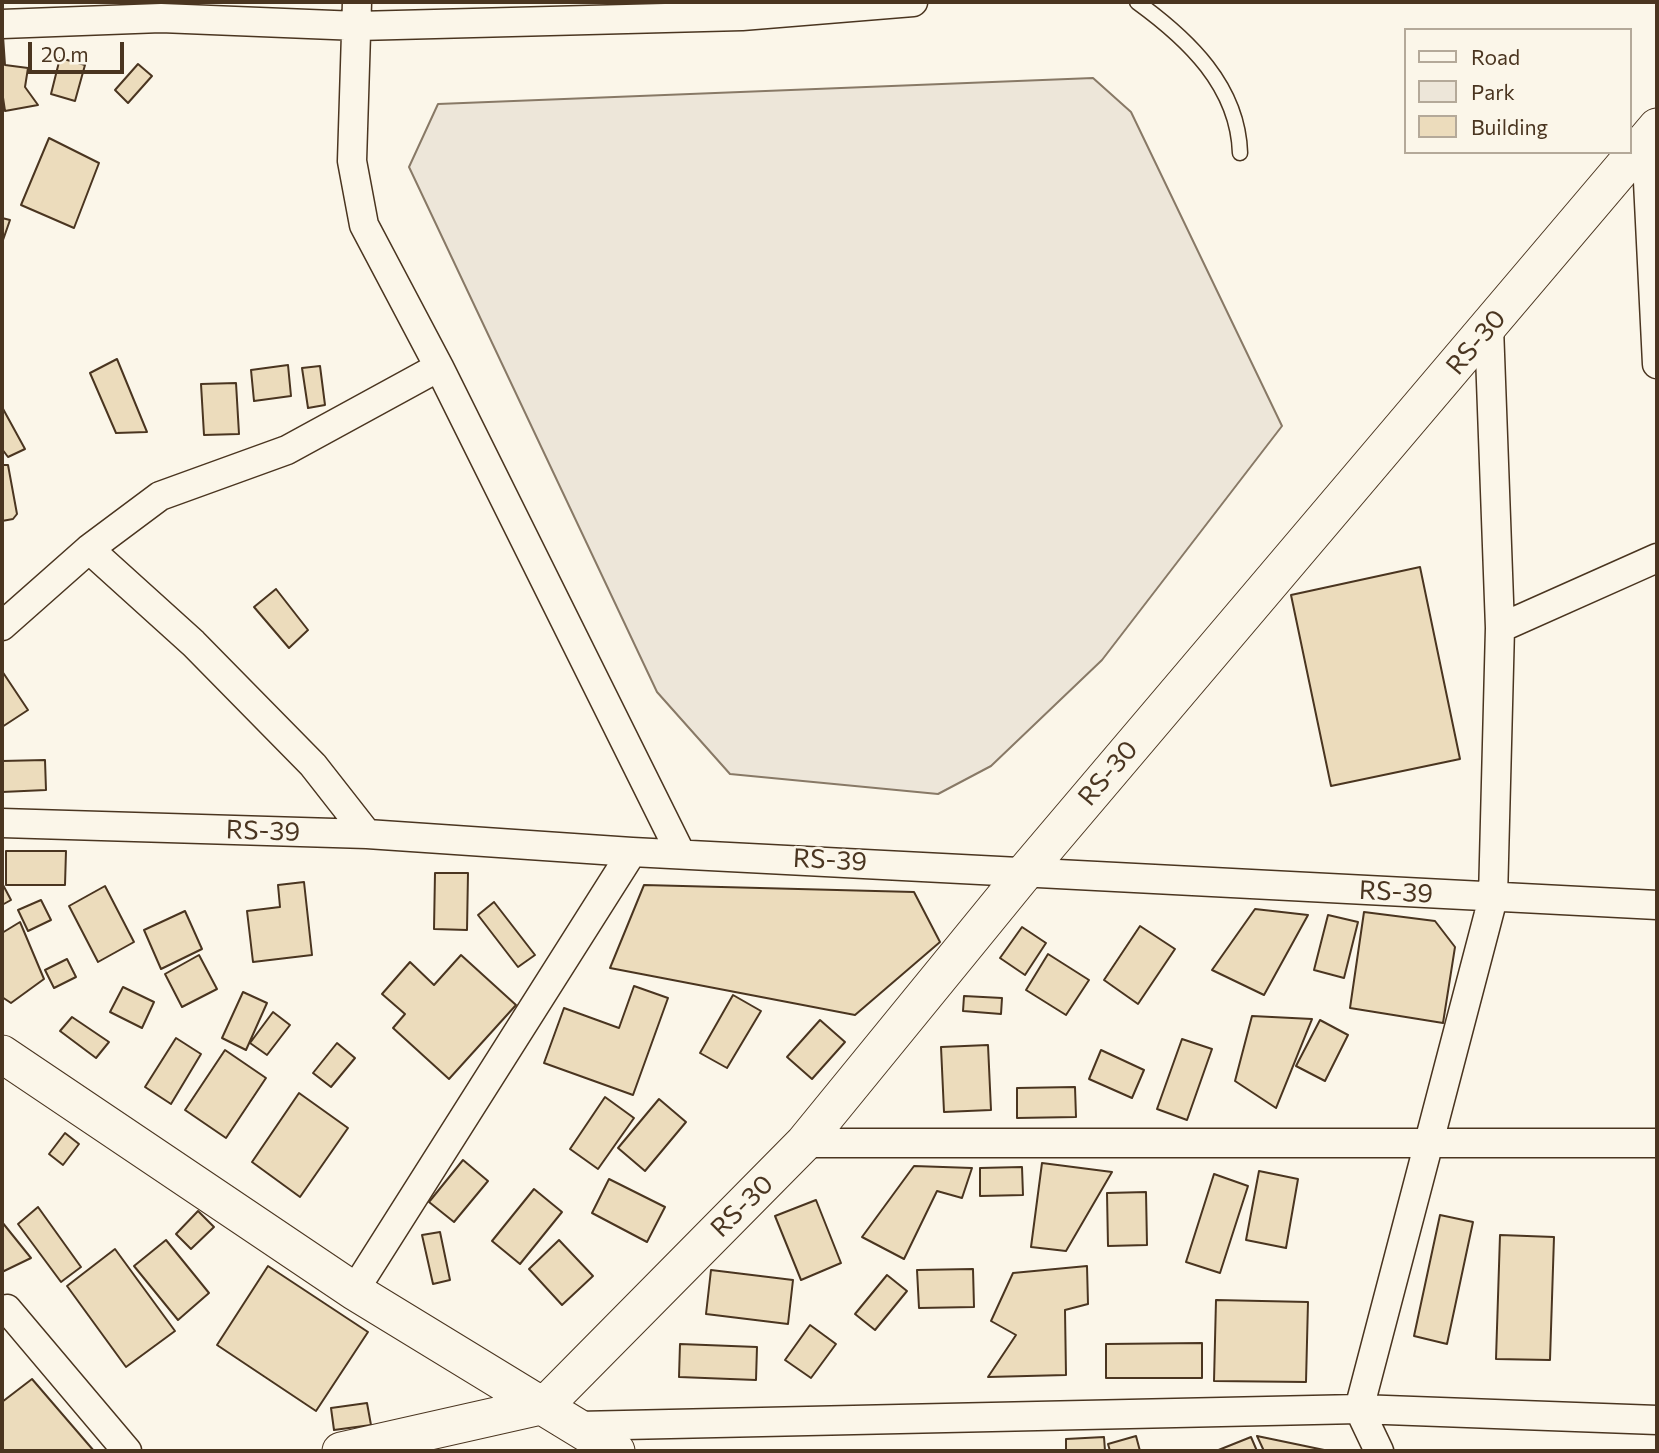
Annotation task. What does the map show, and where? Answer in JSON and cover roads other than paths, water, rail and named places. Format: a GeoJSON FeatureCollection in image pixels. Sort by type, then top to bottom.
{"type":"FeatureCollection","features":[{"type":"Feature","properties":{"kind":"street"},"geometry":{"type":"LineString","coordinates":[[2,24],[162,10],[358,14],[742,9],[913,2]]}},
{"type":"Feature","properties":{"kind":"street"},"geometry":{"type":"LineString","coordinates":[[358,14],[352,161],[364,225],[439,367],[680,852]]}},
{"type":"Feature","properties":{"kind":"street"},"geometry":{"type":"LineString","coordinates":[[1651,134],[1657,364]]}},
{"type":"Feature","properties":{"kind":"street","name":"RS-30"},"geometry":{"type":"LineString","coordinates":[[545,1405],[804,1143],[1026,870],[1651,134]]}},
{"type":"Feature","properties":{"kind":"street"},"geometry":{"type":"LineString","coordinates":[[1379,1451],[1359,1409],[1493,898],[1500,628],[1489,327]]}},
{"type":"Feature","properties":{"kind":"street"},"geometry":{"type":"LineString","coordinates":[[2,625],[89,549],[160,496],[287,450],[439,367]]}},
{"type":"Feature","properties":{"kind":"street"},"geometry":{"type":"LineString","coordinates":[[89,549],[193,643],[313,765],[368,834]]}},
{"type":"Feature","properties":{"kind":"street"},"geometry":{"type":"LineString","coordinates":[[1500,628],[1657,558]]}},
{"type":"Feature","properties":{"kind":"street","name":"RS-39"},"geometry":{"type":"LineString","coordinates":[[2,823],[368,834],[632,852],[680,852],[1657,905]]}},
{"type":"Feature","properties":{"kind":"street"},"geometry":{"type":"LineString","coordinates":[[354,1291],[632,852]]}},
{"type":"Feature","properties":{"kind":"street"},"geometry":{"type":"LineString","coordinates":[[2,1054],[354,1291],[545,1405],[616,1451]]}},
{"type":"Feature","properties":{"kind":"street"},"geometry":{"type":"LineString","coordinates":[[804,1143],[1657,1143]]}},
{"type":"Feature","properties":{"kind":"street"},"geometry":{"type":"LineString","coordinates":[[7,1309],[127,1451]]}},
{"type":"Feature","properties":{"kind":"street"},"geometry":{"type":"LineString","coordinates":[[341,1451],[545,1405]]}},
{"type":"Feature","properties":{"kind":"street"},"geometry":{"type":"LineString","coordinates":[[578,1426],[1359,1409],[1657,1420]]}},
{"type":"Feature","properties":{"kind":"lane"},"geometry":{"type":"LineString","coordinates":[[1137,2],[1170,26],[1212,70],[1240,128],[1241,153]]}}]}
